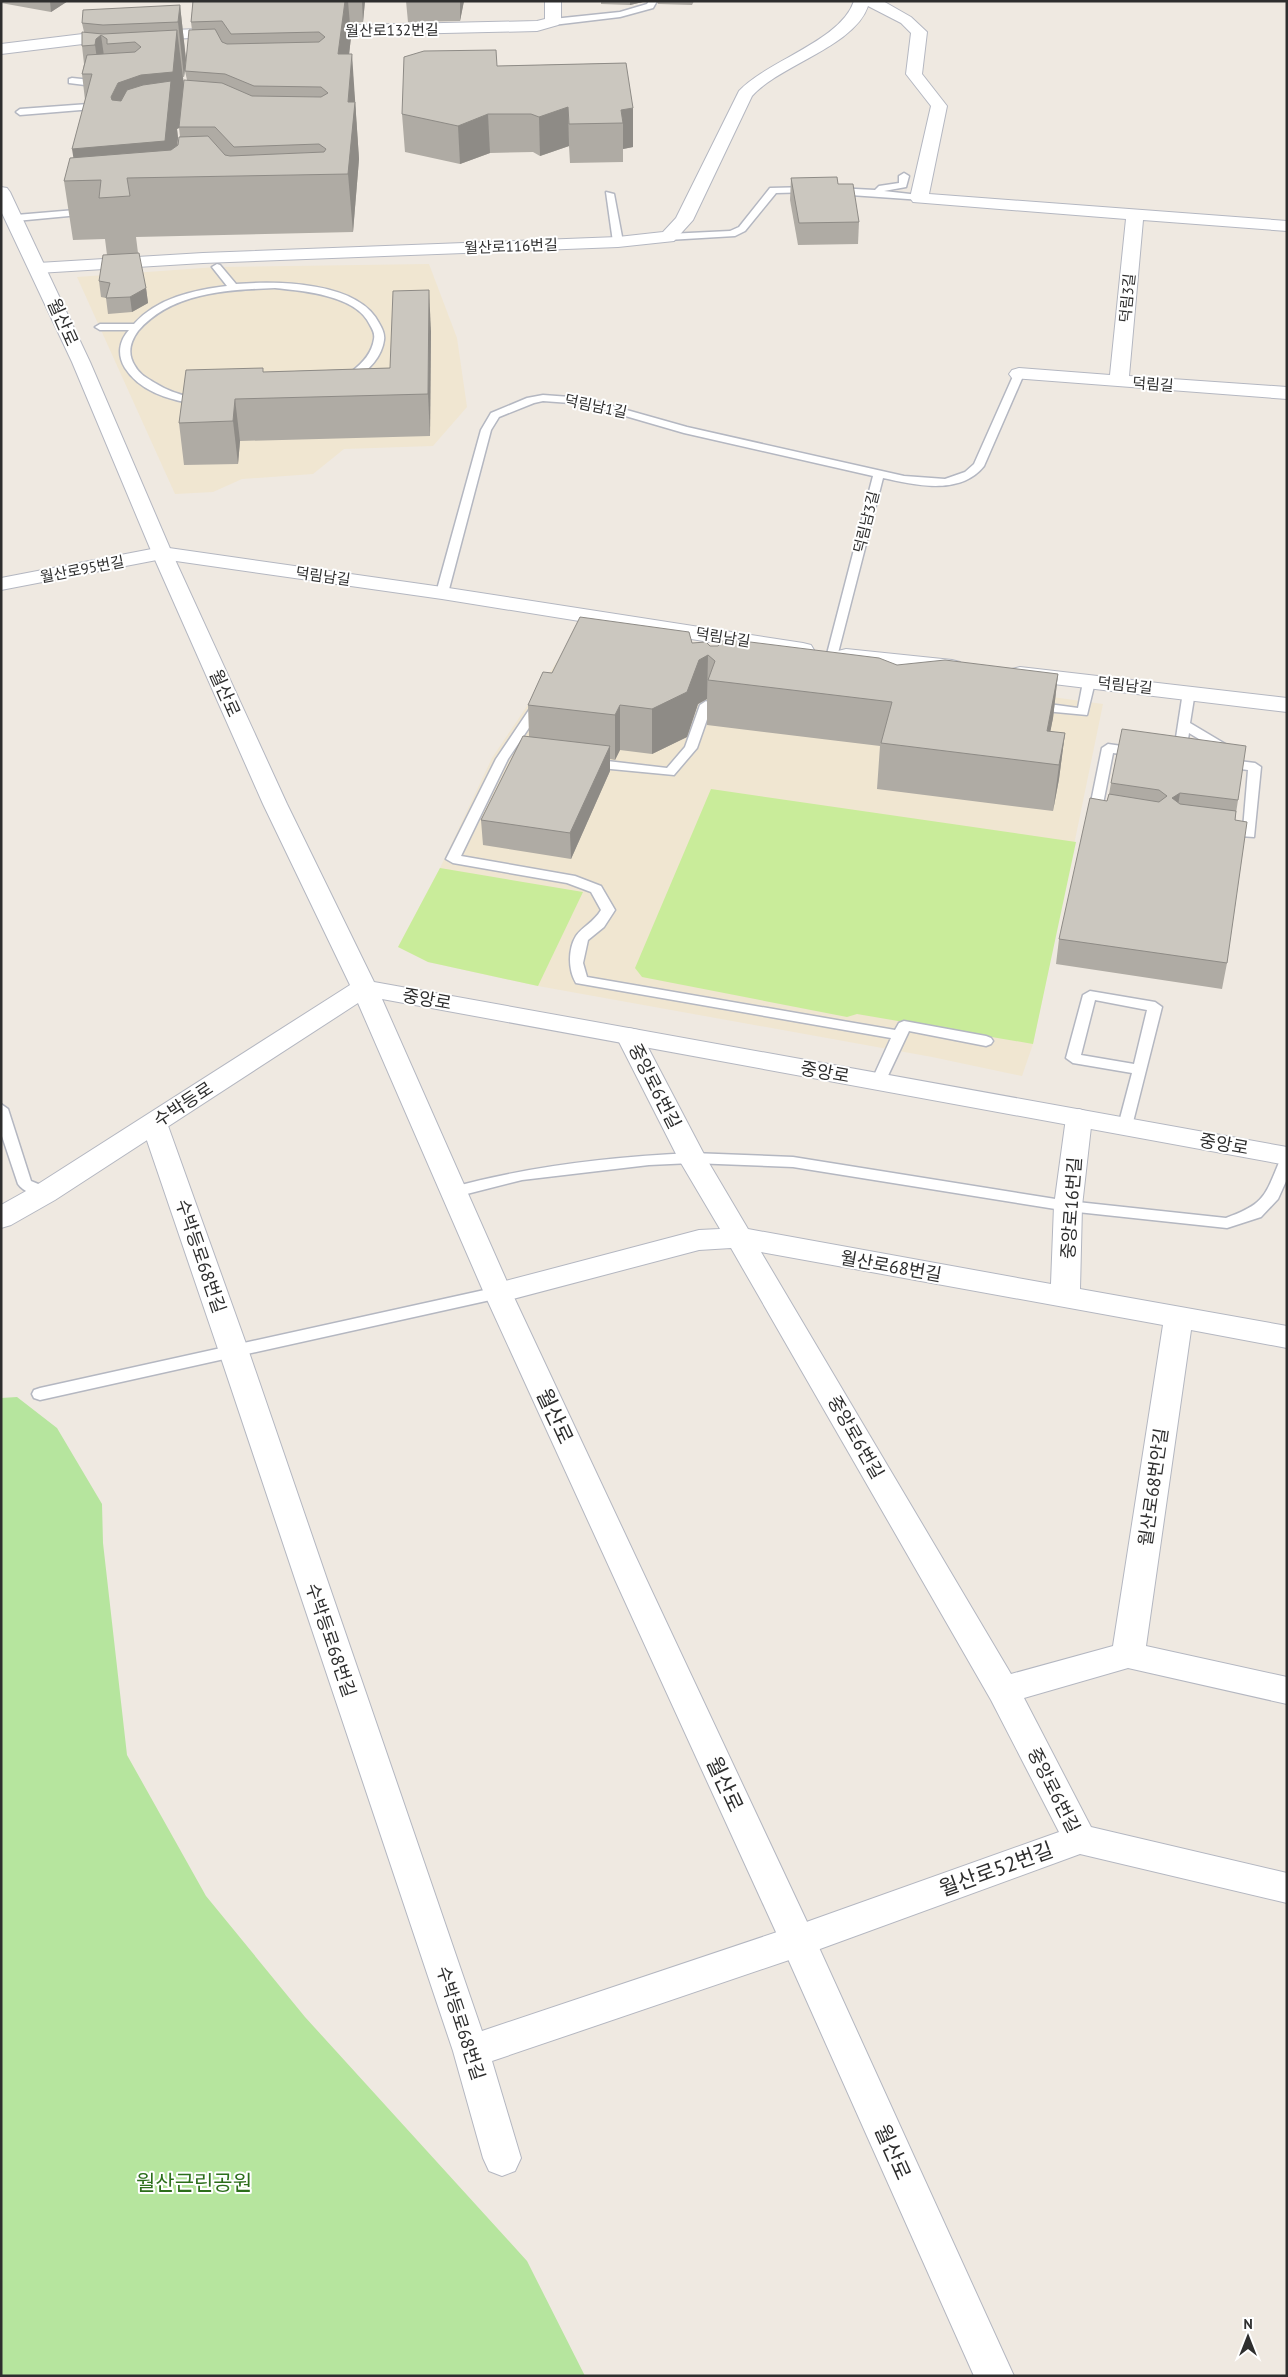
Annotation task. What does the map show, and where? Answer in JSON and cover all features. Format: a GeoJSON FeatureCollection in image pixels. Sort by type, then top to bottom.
{"type":"FeatureCollection","features":[{"type":"Feature","properties":{"kind":"street"},"geometry":{"type":"LineString","coordinates":[[553,1],[553,22]]}},
{"type":"Feature","properties":{"kind":"street"},"geometry":{"type":"LineString","coordinates":[[668,237],[684,220],[736,112],[752,85],[799,58],[842,28],[852,20],[859,10],[862,1]]}},
{"type":"Feature","properties":{"kind":"street"},"geometry":{"type":"LineString","coordinates":[[871,1],[906,20],[919,32],[914,74],[938,106],[920,198],[1287,226]]}},
{"type":"Feature","properties":{"kind":"street","name":"월산로132번길"},"geometry":{"type":"LineString","coordinates":[[295,31],[521,27],[553,22]]}},
{"type":"Feature","properties":{"kind":"street"},"geometry":{"type":"LineString","coordinates":[[1,49],[91,38],[238,32]]}},
{"type":"Feature","properties":{"kind":"street","name":"월산로"},"geometry":{"type":"LineString","coordinates":[[1,192],[16,218],[162,553],[275,804],[364,988],[498,1293],[798,1941],[994,2376]]}},
{"type":"Feature","properties":{"kind":"street","name":"덕림3길"},"geometry":{"type":"LineString","coordinates":[[1118,381],[1135,215]]}},
{"type":"Feature","properties":{"kind":"street","name":"월산로116번길"},"geometry":{"type":"LineString","coordinates":[[38,268],[210,263],[618,242],[668,237]]}},
{"type":"Feature","properties":{"kind":"street","name":"덕림길"},"geometry":{"type":"LineString","coordinates":[[1019,374],[1287,393]]}},
{"type":"Feature","properties":{"kind":"street","name":"월산로95번길"},"geometry":{"type":"LineString","coordinates":[[1,584],[162,553]]}},
{"type":"Feature","properties":{"kind":"street","name":"덕림남길"},"geometry":{"type":"LineString","coordinates":[[162,553],[442,593],[833,654],[971,669]]}},
{"type":"Feature","properties":{"kind":"street","name":"덕림남길"},"geometry":{"type":"LineString","coordinates":[[1001,672],[1287,704]]}},
{"type":"Feature","properties":{"kind":"street","name":"중앙로"},"geometry":{"type":"LineString","coordinates":[[364,988],[1287,1156]]}},
{"type":"Feature","properties":{"kind":"street","name":"수박등로"},"geometry":{"type":"LineString","coordinates":[[1,1218],[45,1193],[364,988]]}},
{"type":"Feature","properties":{"kind":"street","name":"중앙로6번길"},"geometry":{"type":"LineString","coordinates":[[629,1036],[692,1158],[741,1238],[1003,1690],[1080,1839]]}},
{"type":"Feature","properties":{"kind":"street","name":"중앙로16번길"},"geometry":{"type":"LineString","coordinates":[[1065,1297],[1068,1206],[1079,1118]]}},
{"type":"Feature","properties":{"kind":"street","name":"수박등로68번길"},"geometry":{"type":"LineString","coordinates":[[154,1123],[234,1352],[471,2051],[502,2158]]}},
{"type":"Feature","properties":{"kind":"street","name":"월산로68번길"},"geometry":{"type":"LineString","coordinates":[[498,1293],[699,1240],[741,1238],[1178,1319],[1287,1337]]}},
{"type":"Feature","properties":{"kind":"street","name":"월산로68번안길"},"geometry":{"type":"LineString","coordinates":[[1128,1655],[1178,1319]]}},
{"type":"Feature","properties":{"kind":"street"},"geometry":{"type":"LineString","coordinates":[[1003,1690],[1128,1655],[1287,1691]]}},
{"type":"Feature","properties":{"kind":"street"},"geometry":{"type":"LineString","coordinates":[[1080,1839],[1287,1888]]}},
{"type":"Feature","properties":{"kind":"street","name":"월산로52번길"},"geometry":{"type":"LineString","coordinates":[[471,2051],[798,1941],[1080,1839]]}},
{"type":"Feature","properties":{"kind":"lane"},"geometry":{"type":"LineString","coordinates":[[553,22],[620,14],[650,6],[653,1]]}},
{"type":"Feature","properties":{"kind":"lane"},"geometry":{"type":"LineString","coordinates":[[72,81],[110,85]]}},
{"type":"Feature","properties":{"kind":"lane"},"geometry":{"type":"LineString","coordinates":[[20,112],[109,105],[109,98]]}},
{"type":"Feature","properties":{"kind":"lane"},"geometry":{"type":"LineString","coordinates":[[877,193],[882,188],[903,185],[904,176]]}},
{"type":"Feature","properties":{"kind":"lane"},"geometry":{"type":"LineString","coordinates":[[668,237],[732,234],[742,228],[773,190],[877,193],[920,198]]}},
{"type":"Feature","properties":{"kind":"lane"},"geometry":{"type":"LineString","coordinates":[[609,194],[618,242]]}},
{"type":"Feature","properties":{"kind":"lane"},"geometry":{"type":"LineString","coordinates":[[16,218],[102,210]]}},
{"type":"Feature","properties":{"kind":"lane"},"geometry":{"type":"LineString","coordinates":[[210,263],[233,287]]}},
{"type":"Feature","properties":{"kind":"lane"},"geometry":{"type":"LineString","coordinates":[[275,285],[314,290],[347,300],[370,316],[380,335],[376,355],[357,374],[326,390],[286,401],[242,405],[201,402],[165,393],[139,379],[126,361],[126,342],[136,327],[163,306],[196,294],[233,287],[275,285]]}},
{"type":"Feature","properties":{"kind":"lane"},"geometry":{"type":"LineString","coordinates":[[100,327],[136,327]]}},
{"type":"Feature","properties":{"kind":"lane","name":"덕림남3길"},"geometry":{"type":"LineString","coordinates":[[833,654],[878,474],[918,482],[956,480],[972,474],[979,466],[1019,374]]}},
{"type":"Feature","properties":{"kind":"lane","name":"덕림남1길"},"geometry":{"type":"LineString","coordinates":[[442,593],[486,430],[495,414],[531,400],[543,398],[584,401],[684,430],[878,474]]}},
{"type":"Feature","properties":{"kind":"lane"},"geometry":{"type":"LineString","coordinates":[[1018,704],[1084,712],[1089,682]]}},
{"type":"Feature","properties":{"kind":"lane"},"geometry":{"type":"LineString","coordinates":[[548,690],[506,753],[453,859],[570,879],[596,890],[608,910],[599,924],[582,938],[576,963],[581,980],[900,1035]]}},
{"type":"Feature","properties":{"kind":"lane"},"geometry":{"type":"LineString","coordinates":[[1179,757],[1189,692]]}},
{"type":"Feature","properties":{"kind":"lane"},"geometry":{"type":"LineString","coordinates":[[574,761],[670,772],[691,748],[706,706]]}},
{"type":"Feature","properties":{"kind":"lane"},"geometry":{"type":"LineString","coordinates":[[1184,724],[1255,767]]}},
{"type":"Feature","properties":{"kind":"lane"},"geometry":{"type":"LineString","coordinates":[[1112,814],[1095,812],[1108,748],[1145,753]]}},
{"type":"Feature","properties":{"kind":"lane"},"geometry":{"type":"LineString","coordinates":[[506,753],[526,755]]}},
{"type":"Feature","properties":{"kind":"lane"},"geometry":{"type":"LineString","coordinates":[[1207,761],[1255,767]]}},
{"type":"Feature","properties":{"kind":"lane"},"geometry":{"type":"LineString","coordinates":[[1213,829],[1249,834],[1255,767]]}},
{"type":"Feature","properties":{"kind":"lane"},"geometry":{"type":"LineString","coordinates":[[1126,1126],[1156,1007],[1090,994],[1073,1058],[1140,1070]]}},
{"type":"Feature","properties":{"kind":"lane"},"geometry":{"type":"LineString","coordinates":[[878,1082],[904,1026],[986,1041]]}},
{"type":"Feature","properties":{"kind":"lane"},"geometry":{"type":"LineString","coordinates":[[1,1108],[25,1184],[45,1193]]}},
{"type":"Feature","properties":{"kind":"lane"},"geometry":{"type":"LineString","coordinates":[[455,1192],[522,1174],[649,1160],[692,1158],[793,1162],[1068,1206],[1228,1223],[1256,1213],[1273,1194],[1287,1160]]}},
{"type":"Feature","properties":{"kind":"lane"},"geometry":{"type":"LineString","coordinates":[[40,1394],[498,1293]]}},
{"type":"Feature","properties":{"kind":"shaded area"},"geometry":{"type":"Polygon","coordinates":[[[429,264],[457,338],[467,407],[433,446],[344,449],[313,474],[242,479],[213,492],[175,494],[77,277],[217,267],[429,264]]]}},
{"type":"Feature","properties":{"kind":"shaded area"},"geometry":{"type":"Polygon","coordinates":[[[577,632],[1103,704],[1033,1044],[1022,1076],[932,1057],[538,986],[428,962],[398,947],[440,868],[492,758],[577,632]]]}},
{"type":"Feature","properties":{"kind":"green space"},"geometry":{"type":"Polygon","coordinates":[[[711,789],[1076,842],[1033,1044],[857,1014],[847,1017],[642,977],[635,968],[711,789]]]}},
{"type":"Feature","properties":{"kind":"green space"},"geometry":{"type":"Polygon","coordinates":[[[440,868],[583,892],[538,986],[428,962],[398,947],[440,868]]]}},
{"type":"Feature","properties":{"kind":"green space","name":"월산근린공원"},"geometry":{"type":"Polygon","coordinates":[[[17,1397],[57,1428],[102,1504],[103,1543],[127,1755],[206,1896],[305,2017],[527,2261],[585,2376],[1,2376],[1,1398],[17,1397]]]}},
{"type":"Feature","properties":{"kind":"building"},"geometry":{"type":"Polygon","coordinates":[[[193,1],[345,1],[338,54],[352,54],[348,102],[355,102],[348,174],[127,178],[130,196],[99,198],[101,180],[64,181],[70,158],[171,150],[178,145],[179,137],[208,136],[225,155],[230,156],[324,152],[326,149],[319,144],[234,147],[215,127],[179,127],[184,80],[222,83],[252,96],[321,97],[328,93],[321,87],[254,86],[225,74],[185,71],[189,30],[215,29],[222,42],[227,44],[319,42],[325,37],[319,32],[231,34],[222,21],[191,22],[193,1]]]}},
{"type":"Feature","properties":{"kind":"building"},"geometry":{"type":"Polygon","coordinates":[[[180,5],[178,22],[103,25],[82,23],[83,10],[180,5]]]}},
{"type":"Feature","properties":{"kind":"building"},"geometry":{"type":"Polygon","coordinates":[[[177,30],[173,72],[141,75],[118,83],[111,97],[112,100],[121,101],[127,90],[143,85],[171,81],[165,141],[72,149],[92,74],[82,74],[87,55],[135,52],[141,47],[135,42],[107,44],[107,39],[101,35],[96,39],[95,45],[82,46],[82,32],[103,34],[177,30]]]}},
{"type":"Feature","properties":{"kind":"building"},"geometry":{"type":"Polygon","coordinates":[[[496,50],[497,66],[626,63],[633,108],[621,110],[623,123],[569,124],[568,107],[539,117],[531,114],[488,114],[458,126],[402,114],[404,57],[424,51],[496,50]]]}},
{"type":"Feature","properties":{"kind":"building"},"geometry":{"type":"Polygon","coordinates":[[[837,177],[838,184],[853,184],[859,222],[799,223],[791,178],[837,177]]]}},
{"type":"Feature","properties":{"kind":"building"},"geometry":{"type":"Polygon","coordinates":[[[139,253],[146,288],[130,297],[106,298],[110,283],[99,281],[103,255],[139,253]]]}},
{"type":"Feature","properties":{"kind":"building"},"geometry":{"type":"Polygon","coordinates":[[[429,290],[428,394],[235,399],[233,421],[179,423],[186,370],[263,368],[263,372],[390,368],[393,291],[429,290]]]}},
{"type":"Feature","properties":{"kind":"building"},"geometry":{"type":"Polygon","coordinates":[[[580,617],[689,632],[692,643],[706,642],[710,646],[718,646],[722,641],[734,640],[879,658],[897,665],[945,660],[1058,674],[1047,731],[1065,733],[1059,765],[881,743],[892,702],[708,680],[715,661],[708,655],[699,660],[687,692],[652,709],[620,705],[615,715],[528,705],[543,672],[552,673],[580,617]]]}},
{"type":"Feature","properties":{"kind":"building"},"geometry":{"type":"Polygon","coordinates":[[[1122,729],[1246,746],[1238,800],[1180,793],[1172,798],[1180,804],[1236,811],[1235,820],[1247,822],[1227,963],[1059,939],[1090,798],[1107,801],[1109,794],[1159,802],[1167,796],[1159,790],[1111,783],[1122,729]]]}},
{"type":"Feature","properties":{"kind":"building"},"geometry":{"type":"Polygon","coordinates":[[[523,736],[610,746],[570,833],[481,820],[523,736]]]}}]}
